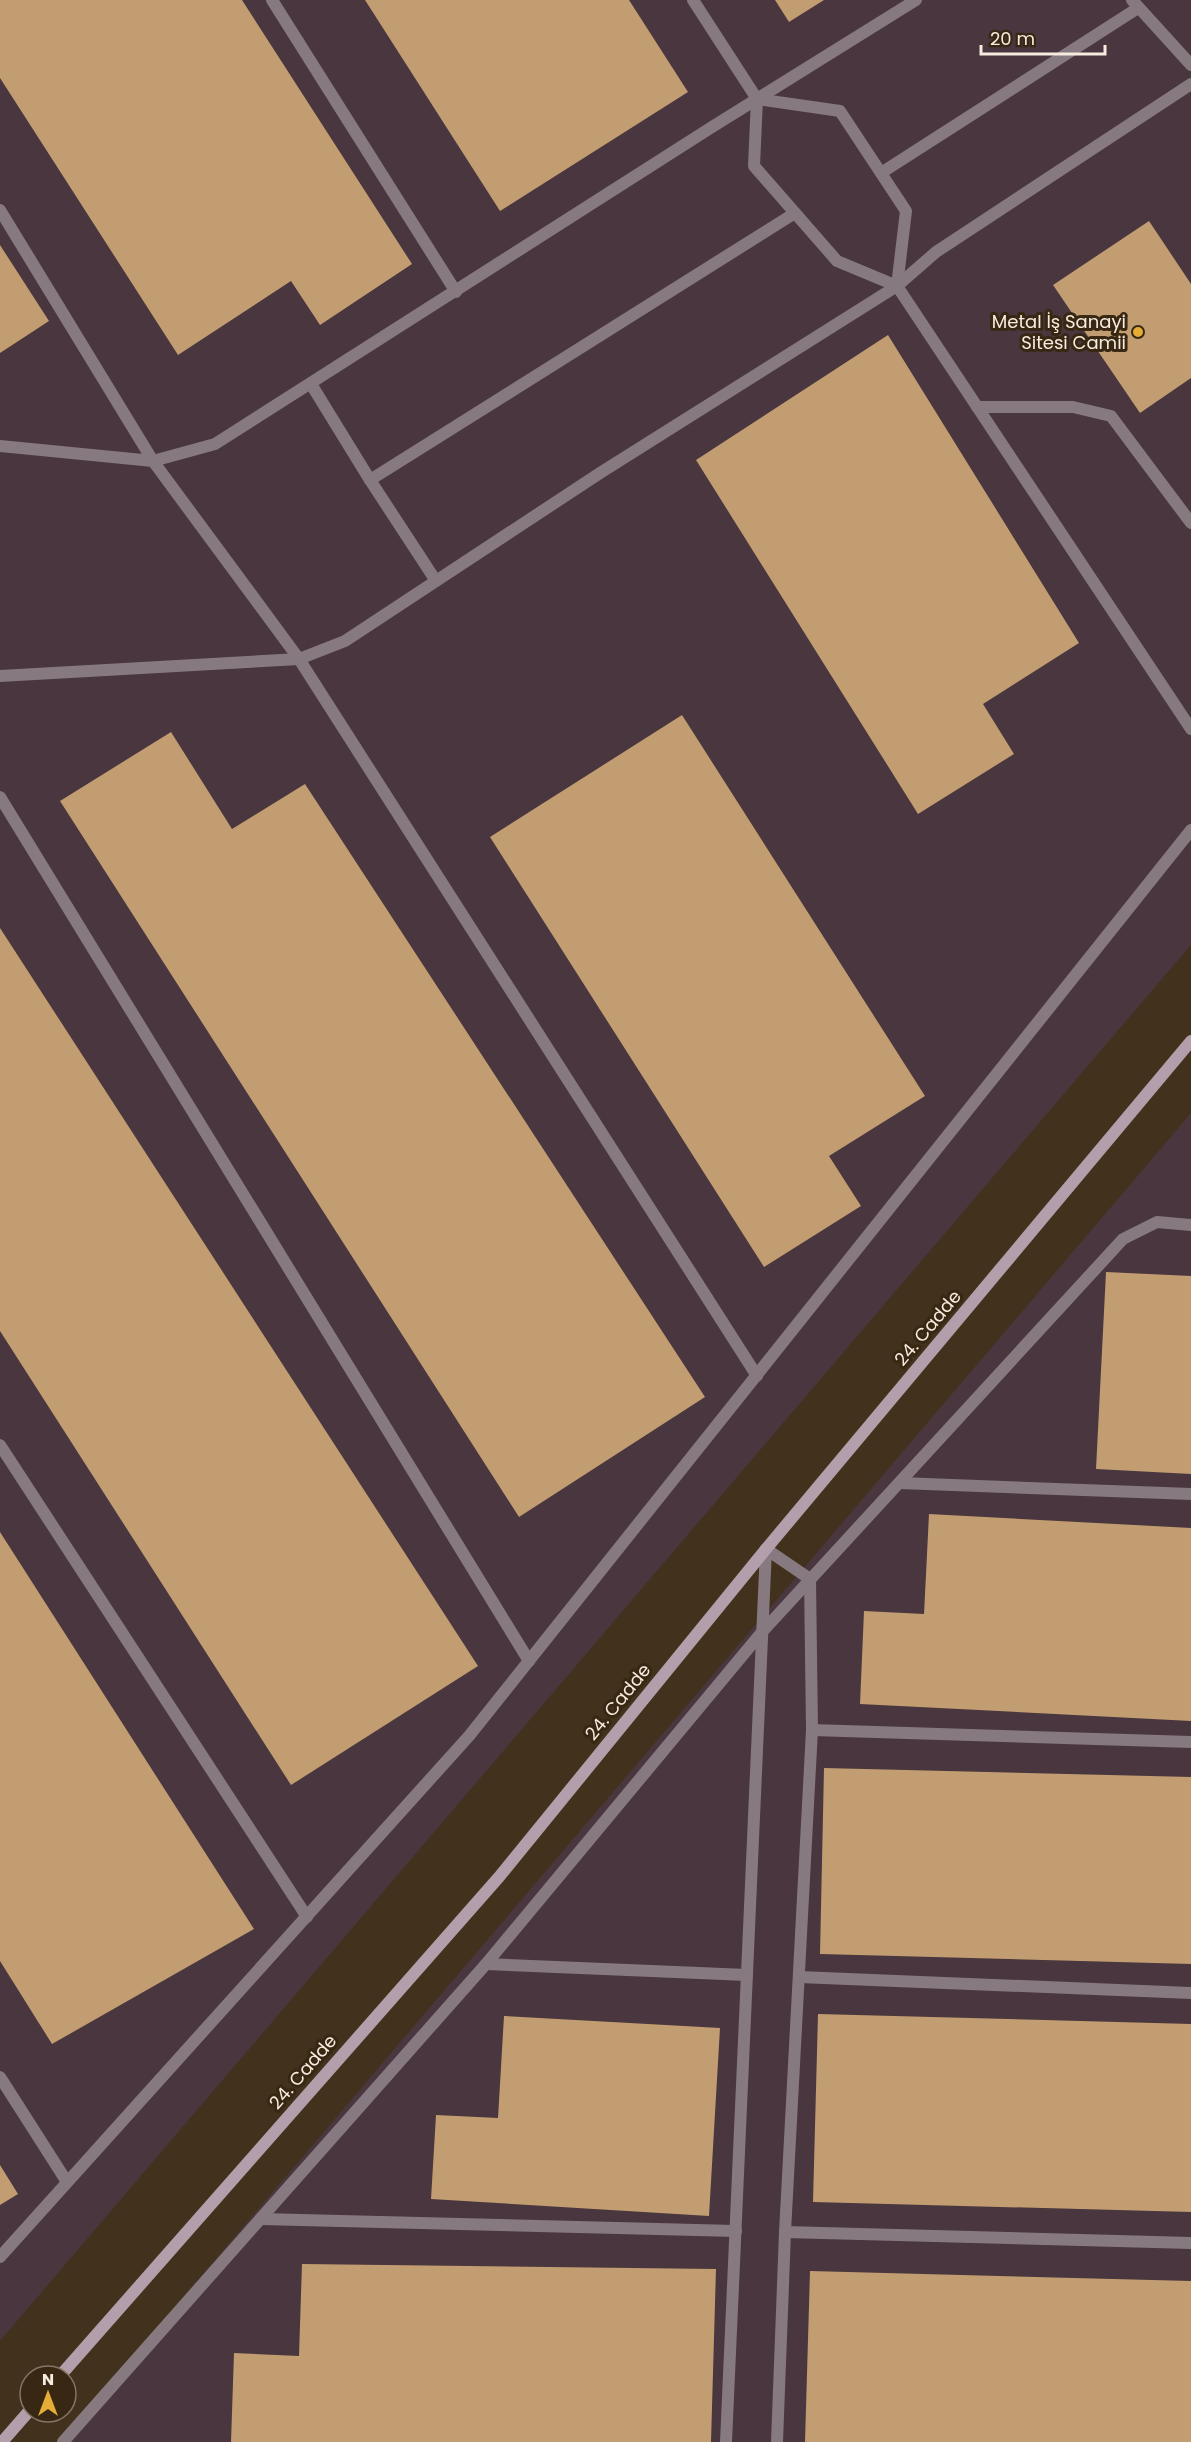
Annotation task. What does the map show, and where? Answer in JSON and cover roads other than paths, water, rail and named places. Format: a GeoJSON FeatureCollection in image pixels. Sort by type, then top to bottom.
{"type":"FeatureCollection","features":[{"type":"Feature","properties":{"kind":"street","name":"24. Cadde"},"geometry":{"type":"LineString","coordinates":[[71,2364],[499,1877],[766,1549],[1191,1041]]}},
{"type":"Feature","properties":{"kind":"street"},"geometry":{"type":"LineString","coordinates":[[2,2442],[18,2424]]}},
{"type":"Feature","properties":{"kind":"lane"},"geometry":{"type":"LineString","coordinates":[[272,0],[456,292]]}},
{"type":"Feature","properties":{"kind":"lane"},"geometry":{"type":"LineString","coordinates":[[693,0],[757,99],[754,166],[837,261],[897,286],[1191,729]]}},
{"type":"Feature","properties":{"kind":"lane"},"geometry":{"type":"LineString","coordinates":[[0,446],[153,461],[215,444],[916,0]]}},
{"type":"Feature","properties":{"kind":"lane"},"geometry":{"type":"LineString","coordinates":[[881,173],[1135,4],[1191,65]]}},
{"type":"Feature","properties":{"kind":"lane"},"geometry":{"type":"LineString","coordinates":[[0,676],[298,659],[345,641],[600,473],[897,286],[936,252],[1191,84]]}},
{"type":"Feature","properties":{"kind":"lane"},"geometry":{"type":"LineString","coordinates":[[757,99],[840,111],[906,211],[897,286]]}},
{"type":"Feature","properties":{"kind":"lane"},"geometry":{"type":"LineString","coordinates":[[0,210],[153,461],[298,659],[757,1376]]}},
{"type":"Feature","properties":{"kind":"lane"},"geometry":{"type":"LineString","coordinates":[[370,480],[795,213]]}},
{"type":"Feature","properties":{"kind":"lane"},"geometry":{"type":"LineString","coordinates":[[311,384],[436,581]]}},
{"type":"Feature","properties":{"kind":"lane"},"geometry":{"type":"LineString","coordinates":[[977,406],[1072,406],[1112,416],[1191,523]]}},
{"type":"Feature","properties":{"kind":"lane"},"geometry":{"type":"LineString","coordinates":[[0,797],[529,1661]]}},
{"type":"Feature","properties":{"kind":"lane"},"geometry":{"type":"LineString","coordinates":[[0,2257],[470,1736],[1191,830]]}},
{"type":"Feature","properties":{"kind":"lane"},"geometry":{"type":"LineString","coordinates":[[63,2442],[486,1964],[762,1632],[1123,1239],[1157,1222],[1191,1225]]}},
{"type":"Feature","properties":{"kind":"lane"},"geometry":{"type":"LineString","coordinates":[[0,1445],[307,1917]]}},
{"type":"Feature","properties":{"kind":"lane"},"geometry":{"type":"LineString","coordinates":[[900,1483],[1191,1494]]}},
{"type":"Feature","properties":{"kind":"lane"},"geometry":{"type":"LineString","coordinates":[[766,1549],[810,1579]]}},
{"type":"Feature","properties":{"kind":"lane"},"geometry":{"type":"LineString","coordinates":[[726,2442],[766,1549]]}},
{"type":"Feature","properties":{"kind":"lane"},"geometry":{"type":"LineString","coordinates":[[777,2442],[785,2232],[812,1730],[810,1579]]}},
{"type":"Feature","properties":{"kind":"lane"},"geometry":{"type":"LineString","coordinates":[[812,1730],[1191,1742]]}},
{"type":"Feature","properties":{"kind":"lane"},"geometry":{"type":"LineString","coordinates":[[486,1964],[747,1975]]}},
{"type":"Feature","properties":{"kind":"lane"},"geometry":{"type":"LineString","coordinates":[[799,1977],[1191,1993]]}},
{"type":"Feature","properties":{"kind":"lane"},"geometry":{"type":"LineString","coordinates":[[0,2077],[67,2182]]}},
{"type":"Feature","properties":{"kind":"lane"},"geometry":{"type":"LineString","coordinates":[[261,2218],[736,2231]]}},
{"type":"Feature","properties":{"kind":"lane"},"geometry":{"type":"LineString","coordinates":[[785,2232],[1191,2243]]}},
{"type":"Feature","properties":{"kind":"place","name":"Metal İş Sanayi Sitesi Camii"},"geometry":{"type":"Point","coordinates":[1138,332]}}]}
